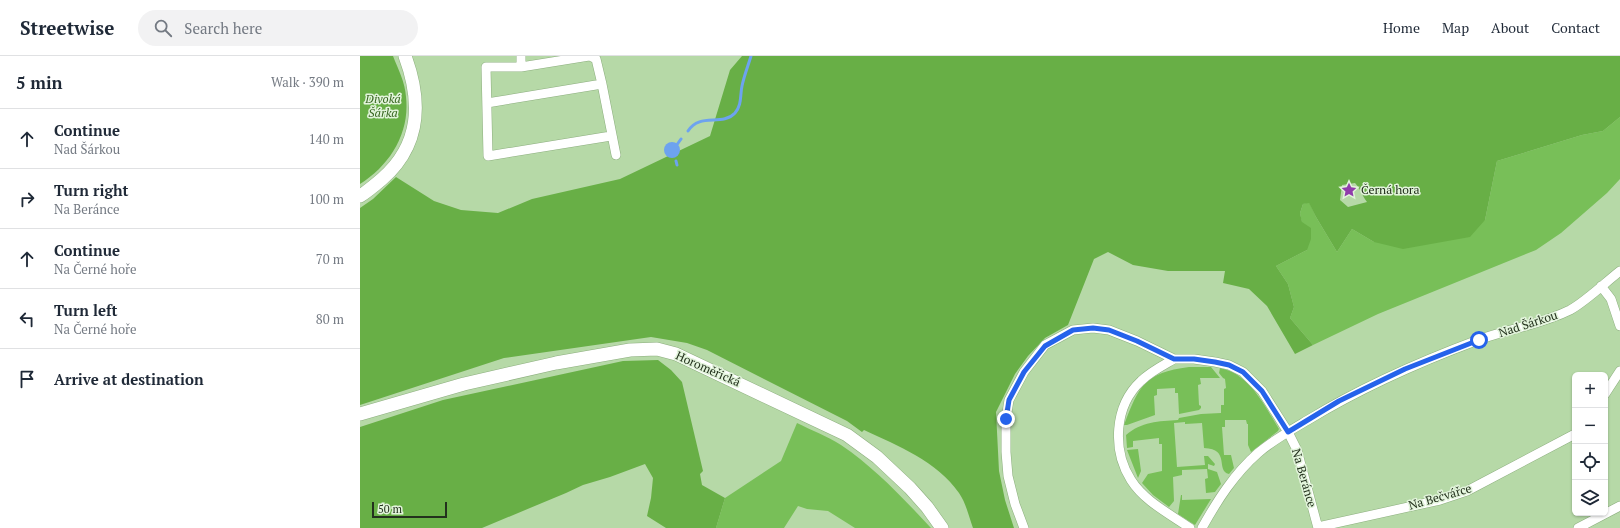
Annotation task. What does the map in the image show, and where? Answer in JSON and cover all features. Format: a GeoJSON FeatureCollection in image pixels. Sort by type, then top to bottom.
{"type":"FeatureCollection","features":[{"type":"Feature","properties":{"kind":"main road"},"geometry":{"type":"LineString","coordinates":[[360,196],[392,169],[406,150],[413,126],[416,100],[412,77],[405,56]]}},
{"type":"Feature","properties":{"kind":"main road","name":"Horoměřická"},"geometry":{"type":"LineString","coordinates":[[360,414],[516,371],[623,351],[656,349],[676,354],[847,435],[877,457],[910,488],[927,507],[942,528]]}},
{"type":"Feature","properties":{"kind":"street"},"geometry":{"type":"LineString","coordinates":[[521,56],[521,67]]}},
{"type":"Feature","properties":{"kind":"street"},"geometry":{"type":"LineString","coordinates":[[611,136],[488,156],[486,67],[521,67],[590,56],[596,59],[616,155]]}},
{"type":"Feature","properties":{"kind":"street"},"geometry":{"type":"LineString","coordinates":[[487,103],[602,84]]}},
{"type":"Feature","properties":{"kind":"street","name":"Nad Šárkou"},"geometry":{"type":"LineString","coordinates":[[1202,528],[1215,504],[1235,477],[1258,454],[1288,432],[1339,401],[1405,369],[1479,340],[1544,321],[1571,309],[1620,271]]}},
{"type":"Feature","properties":{"kind":"street"},"geometry":{"type":"LineString","coordinates":[[1601,286],[1612,298],[1620,326]]}},
{"type":"Feature","properties":{"kind":"street"},"geometry":{"type":"LineString","coordinates":[[1024,528],[1015,504],[1008,476],[1006,419],[1009,400],[1020,379],[1045,346],[1073,330],[1093,328],[1109,330],[1137,341],[1174,359]]}},
{"type":"Feature","properties":{"kind":"street"},"geometry":{"type":"LineString","coordinates":[[1174,359],[1152,372],[1140,382],[1122,412],[1118,431],[1122,461],[1131,480],[1148,499],[1190,528]]}},
{"type":"Feature","properties":{"kind":"street","name":"Na Beránce"},"geometry":{"type":"LineString","coordinates":[[1174,359],[1194,359],[1229,365],[1243,372],[1262,391],[1288,432],[1297,450],[1318,528]]}},
{"type":"Feature","properties":{"kind":"street"},"geometry":{"type":"LineString","coordinates":[[1608,389],[1620,371]]}},
{"type":"Feature","properties":{"kind":"street","name":"Na Bečvářce"},"geometry":{"type":"LineString","coordinates":[[1318,528],[1440,500],[1467,491],[1572,436]]}},
{"type":"Feature","properties":{"kind":"street"},"geometry":{"type":"LineString","coordinates":[[1578,528],[1620,506]]}},
{"type":"Feature","properties":{"kind":"green space","name":"Divoká Šárka"},"geometry":{"type":"Polygon","coordinates":[[[360,56],[393,56],[404,86],[406,110],[405,123],[396,147],[389,158],[371,176],[360,184],[360,56]]]}},
{"type":"Feature","properties":{"kind":"green space"},"geometry":{"type":"Polygon","coordinates":[[[742,56],[1620,56],[1620,117],[1603,131],[1582,135],[1497,161],[1485,220],[1470,237],[1403,249],[1374,242],[1352,229],[1337,252],[1309,203],[1303,204],[1300,213],[1302,222],[1311,228],[1311,239],[1307,250],[1276,266],[1288,284],[1294,307],[1290,318],[1313,345],[1295,354],[1267,306],[1249,289],[1223,283],[1225,271],[1168,271],[1133,265],[1108,252],[1094,259],[1068,325],[1045,338],[1028,356],[1015,374],[996,412],[999,471],[1005,500],[1014,528],[973,528],[959,493],[940,472],[928,463],[890,442],[864,430],[862,432],[847,421],[707,350],[687,343],[651,337],[504,358],[360,405],[360,208],[373,199],[396,177],[434,201],[461,210],[498,213],[532,199],[620,179],[710,136],[730,70],[742,56]],[[1355,183],[1342,185],[1340,200],[1348,207],[1367,202],[1355,183]]]}},
{"type":"Feature","properties":{"kind":"green space"},"geometry":{"type":"Polygon","coordinates":[[[1620,117],[1620,179],[1607,193],[1561,233],[1536,250],[1378,314],[1313,345],[1290,318],[1294,307],[1288,284],[1276,266],[1307,250],[1300,213],[1303,204],[1309,202],[1316,217],[1337,252],[1352,229],[1374,242],[1485,220],[1497,161],[1582,135],[1603,131],[1620,117]]]}},
{"type":"Feature","properties":{"kind":"green space"},"geometry":{"type":"Polygon","coordinates":[[[658,360],[671,370],[682,382],[703,471],[700,474],[702,485],[725,498],[716,528],[666,528],[647,516],[653,478],[645,464],[583,485],[482,528],[360,528],[360,427],[443,400],[623,361],[658,360]]]}},
{"type":"Feature","properties":{"kind":"green space"},"geometry":{"type":"Polygon","coordinates":[[[1189,367],[1211,367],[1220,378],[1200,378],[1201,384],[1198,385],[1199,405],[1201,408],[1199,410],[1179,414],[1178,393],[1175,393],[1175,388],[1157,389],[1157,395],[1154,396],[1155,415],[1124,425],[1134,400],[1145,384],[1162,373],[1189,367]]]}},
{"type":"Feature","properties":{"kind":"green space"},"geometry":{"type":"Polygon","coordinates":[[[1220,368],[1231,371],[1248,384],[1262,401],[1279,429],[1251,452],[1248,445],[1248,424],[1246,420],[1225,420],[1225,427],[1222,427],[1224,455],[1231,455],[1234,468],[1229,474],[1223,469],[1220,456],[1217,452],[1212,449],[1204,448],[1202,423],[1174,423],[1177,467],[1205,465],[1204,456],[1208,456],[1215,464],[1214,466],[1208,464],[1208,469],[1217,472],[1221,484],[1215,492],[1206,493],[1205,479],[1208,478],[1207,469],[1182,470],[1182,475],[1173,477],[1174,501],[1169,507],[1153,495],[1142,483],[1148,474],[1162,471],[1162,444],[1159,444],[1159,438],[1133,441],[1133,447],[1127,448],[1126,435],[1138,427],[1150,423],[1178,420],[1179,418],[1201,414],[1221,413],[1221,405],[1224,405],[1224,389],[1226,388],[1225,379],[1219,373],[1220,368]]]}},
{"type":"Feature","properties":{"kind":"green space"},"geometry":{"type":"Polygon","coordinates":[[[797,423],[841,445],[865,463],[931,528],[855,528],[828,511],[807,509],[798,506],[784,528],[716,528],[725,498],[781,461],[797,423]]]}},
{"type":"Feature","properties":{"kind":"green space"},"geometry":{"type":"Polygon","coordinates":[[[1138,449],[1141,471],[1138,478],[1127,450],[1138,449]]]}},
{"type":"Feature","properties":{"kind":"green space"},"geometry":{"type":"Polygon","coordinates":[[[1181,495],[1182,500],[1211,499],[1195,525],[1178,514],[1181,495]]]}},
{"type":"Feature","properties":{"kind":"water"},"geometry":{"type":"Polygon","coordinates":[[[669,142],[675,142],[680,147],[678,156],[675,158],[669,158],[664,153],[664,147],[669,142]]]}},
{"type":"Feature","properties":{"kind":"waterway"},"geometry":{"type":"LineString","coordinates":[[688,131],[693,125],[699,122],[724,119],[735,113],[740,103],[741,89],[751,56]]}},
{"type":"Feature","properties":{"kind":"waterway"},"geometry":{"type":"LineString","coordinates":[[676,146],[681,139]]}},
{"type":"Feature","properties":{"kind":"waterway"},"geometry":{"type":"LineString","coordinates":[[676,161],[677,165]]}},
{"type":"Feature","properties":{"kind":"place","name":"Černá hora"},"geometry":{"type":"Point","coordinates":[1349,190]}},
{"type":"Feature","properties":{"kind":"route"},"geometry":{"type":"LineString","coordinates":[[1006,419],[1009,400],[1024,372],[1045,346],[1073,330],[1093,328],[1109,330],[1137,341],[1174,359],[1194,359],[1229,365],[1243,372],[1262,391],[1288,432],[1339,401],[1405,369],[1479,340]]}}]}
